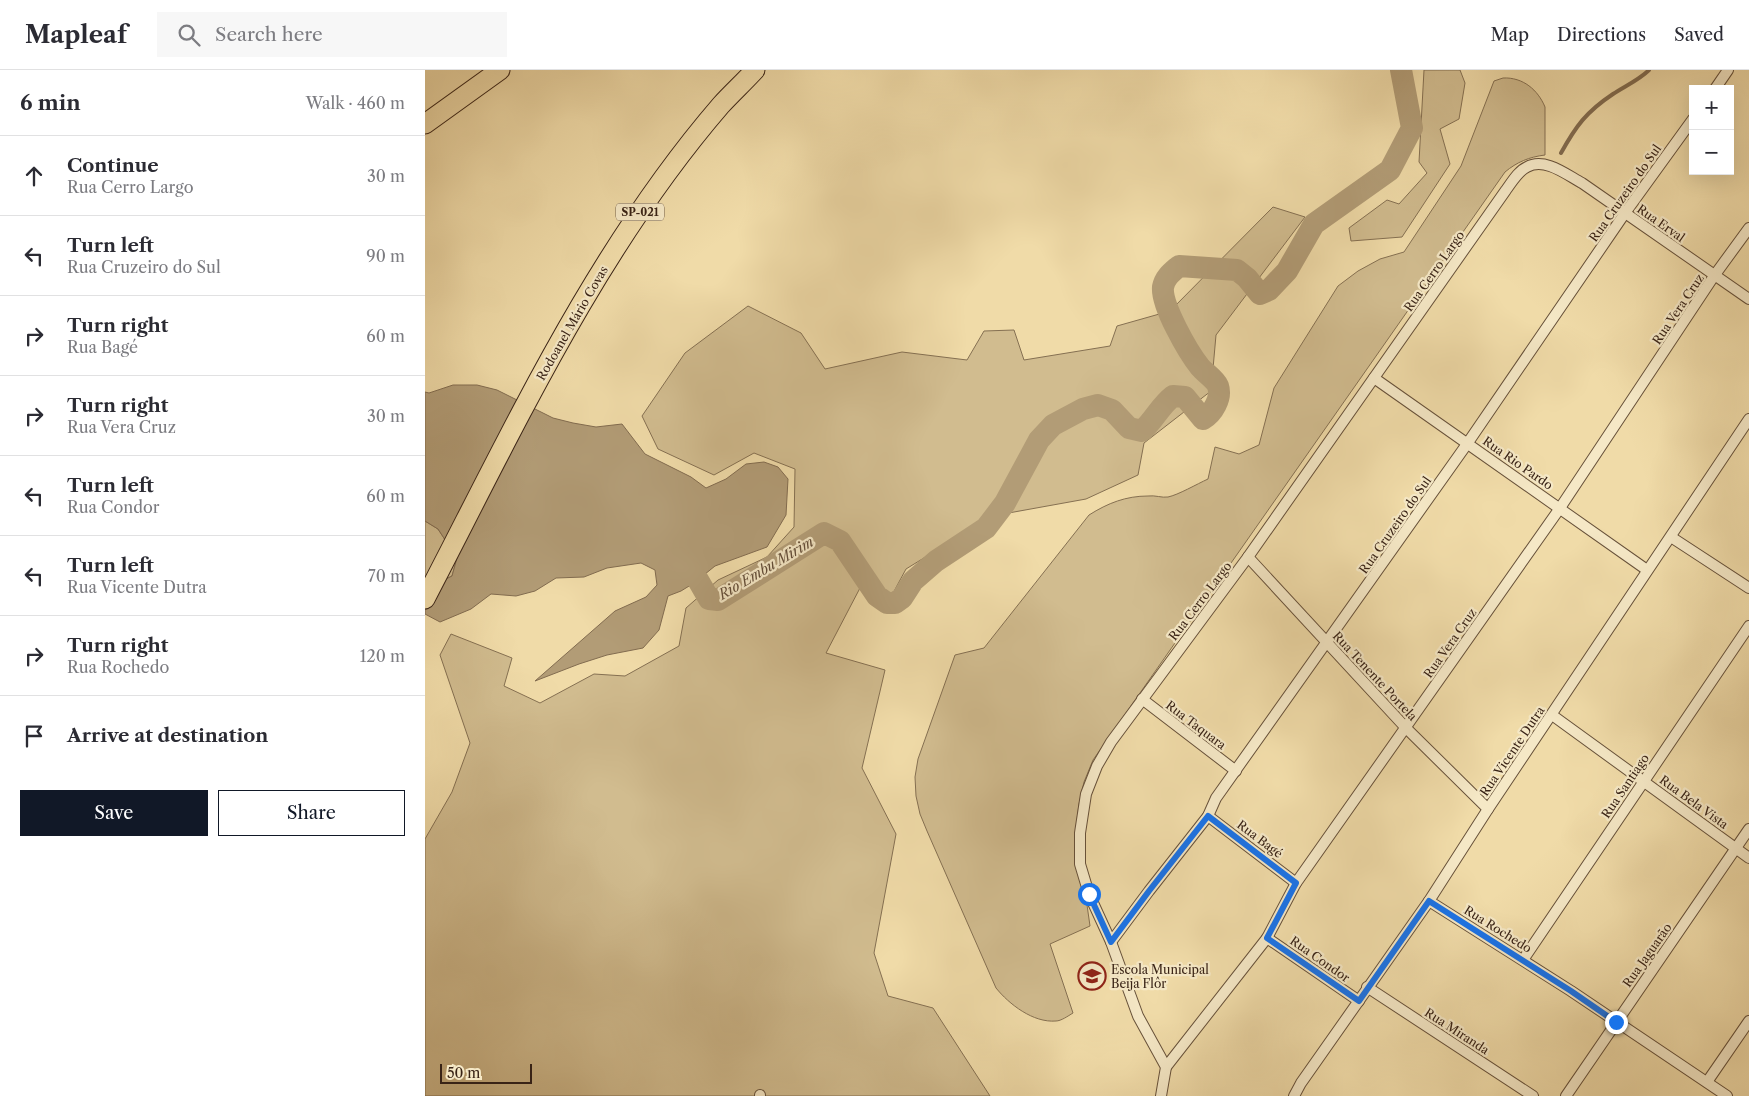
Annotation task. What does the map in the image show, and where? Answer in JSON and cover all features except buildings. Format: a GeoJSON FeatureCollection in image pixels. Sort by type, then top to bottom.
{"type":"FeatureCollection","features":[{"type":"Feature","properties":{"kind":"highway"},"geometry":{"type":"LineString","coordinates":[[425,124],[501,70]]}},
{"type":"Feature","properties":{"kind":"highway","name":"Rodoanel Mário Covas"},"geometry":{"type":"LineString","coordinates":[[425,599],[545,369],[596,280],[656,188],[721,105],[755,70]]}},
{"type":"Feature","properties":{"kind":"street"},"geometry":{"type":"LineString","coordinates":[[1718,85],[1728,70]]}},
{"type":"Feature","properties":{"kind":"street","name":"Rua Cruzeiro do Sul"},"geometry":{"type":"LineString","coordinates":[[1111,942],[1208,816],[1216,798],[1327,644],[1625,213],[1689,125]]}},
{"type":"Feature","properties":{"kind":"street","name":"Rua Erval"},"geometry":{"type":"LineString","coordinates":[[1528,166],[1538,164],[1556,168],[1582,183],[1749,299]]}},
{"type":"Feature","properties":{"kind":"street","name":"Rua Cerro Largo"},"geometry":{"type":"LineString","coordinates":[[1166,1067],[1138,1016],[1111,942],[1089,894],[1080,864],[1080,833],[1086,794],[1097,766],[1111,742],[1247,557],[1506,190],[1519,173],[1528,166]]}},
{"type":"Feature","properties":{"kind":"street","name":"Rua Vera Cruz"},"geometry":{"type":"LineString","coordinates":[[1166,1067],[1267,938],[1296,883],[1561,508],[1749,228]]}},
{"type":"Feature","properties":{"kind":"street","name":"Rua Rio Pardo"},"geometry":{"type":"LineString","coordinates":[[1373,378],[1647,570]]}},
{"type":"Feature","properties":{"kind":"street","name":"Rua Vicente Dutra"},"geometry":{"type":"LineString","coordinates":[[1294,1096],[1367,987],[1429,901],[1488,808],[1749,419]]}},
{"type":"Feature","properties":{"kind":"street"},"geometry":{"type":"LineString","coordinates":[[1671,537],[1749,588]]}},
{"type":"Feature","properties":{"kind":"street","name":"Rua Tenente Portela"},"geometry":{"type":"LineString","coordinates":[[1247,557],[1406,728],[1488,808]]}},
{"type":"Feature","properties":{"kind":"street","name":"Rua Santiago"},"geometry":{"type":"LineString","coordinates":[[1523,960],[1749,626]]}},
{"type":"Feature","properties":{"kind":"street","name":"Rua Taquara"},"geometry":{"type":"LineString","coordinates":[[1142,699],[1236,771]]}},
{"type":"Feature","properties":{"kind":"street","name":"Rua Bela Vista"},"geometry":{"type":"LineString","coordinates":[[1552,715],[1749,858]]}},
{"type":"Feature","properties":{"kind":"street","name":"Rua Bagé"},"geometry":{"type":"LineString","coordinates":[[1208,816],[1296,883]]}},
{"type":"Feature","properties":{"kind":"street","name":"Rua Jaguarão"},"geometry":{"type":"LineString","coordinates":[[1567,1096],[1749,829]]}},
{"type":"Feature","properties":{"kind":"street","name":"Rua Rochedo"},"geometry":{"type":"LineString","coordinates":[[1429,901],[1523,960],[1727,1096]]}},
{"type":"Feature","properties":{"kind":"street","name":"Rua Condor"},"geometry":{"type":"LineString","coordinates":[[1267,938],[1359,1001]]}},
{"type":"Feature","properties":{"kind":"street","name":"Rua Miranda"},"geometry":{"type":"LineString","coordinates":[[1367,987],[1533,1096]]}},
{"type":"Feature","properties":{"kind":"street"},"geometry":{"type":"LineString","coordinates":[[1707,1082],[1749,1021]]}},
{"type":"Feature","properties":{"kind":"street"},"geometry":{"type":"LineString","coordinates":[[1161,1096],[1166,1067]]}},
{"type":"Feature","properties":{"kind":"shaded area"},"geometry":{"type":"Polygon","coordinates":[[[1424,70],[1460,70],[1465,83],[1459,119],[1440,129],[1450,164],[1402,237],[1351,241],[1349,228],[1387,200],[1399,204],[1427,173],[1419,162],[1424,70]]]}},
{"type":"Feature","properties":{"kind":"shaded area"},"geometry":{"type":"Polygon","coordinates":[[[1503,78],[1523,82],[1534,90],[1542,101],[1545,107],[1545,155],[1523,160],[1505,172],[1093,760],[1084,782],[1076,828],[1090,926],[1050,944],[1073,1013],[1056,1021],[1047,1021],[1030,1016],[1015,1006],[996,988],[927,831],[920,814],[916,796],[915,777],[918,759],[955,655],[984,648],[1089,515],[1103,507],[1125,499],[1140,496],[1172,496],[1208,479],[1215,447],[1239,454],[1259,445],[1274,388],[1338,286],[1358,271],[1380,259],[1404,252],[1461,166],[1494,81],[1503,78]]]}},
{"type":"Feature","properties":{"kind":"shaded area"},"geometry":{"type":"Polygon","coordinates":[[[1273,207],[1305,217],[1216,335],[1211,391],[1144,443],[1138,475],[1086,499],[992,516],[906,569],[892,595],[860,588],[826,653],[885,670],[862,768],[896,834],[874,953],[888,996],[933,1008],[990,1096],[425,1096],[425,839],[452,792],[470,743],[440,655],[451,634],[512,658],[504,686],[540,703],[594,674],[625,676],[679,646],[686,608],[718,580],[767,557],[794,527],[795,469],[754,453],[714,475],[658,449],[642,416],[685,353],[748,306],[801,333],[825,369],[902,352],[967,360],[984,331],[1014,330],[1024,360],[1110,346],[1117,326],[1170,311],[1273,207]]]}},
{"type":"Feature","properties":{"kind":"shaded area"},"geometry":{"type":"Polygon","coordinates":[[[453,385],[477,385],[497,390],[553,418],[573,423],[596,427],[622,424],[645,454],[691,477],[706,488],[726,479],[746,464],[764,462],[778,467],[788,479],[786,515],[767,547],[715,566],[694,583],[668,596],[659,630],[643,648],[607,655],[535,681],[615,611],[646,597],[657,585],[655,570],[641,563],[607,568],[584,577],[556,578],[535,591],[516,596],[491,594],[471,609],[440,622],[425,614],[425,578],[442,581],[452,576],[457,558],[438,529],[425,521],[425,392],[429,393],[453,385]]]}},
{"type":"Feature","properties":{"kind":"shaded area"},"geometry":{"type":"Polygon","coordinates":[[[425,521],[438,529],[457,558],[452,576],[442,581],[425,578],[425,521]]]}},
{"type":"Feature","properties":{"kind":"waterway","name":"Rio Embu Mirim"},"geometry":{"type":"LineString","coordinates":[[678,558],[698,580],[709,599],[718,600],[824,533],[840,541],[877,596],[887,603],[895,603],[902,598],[913,581],[936,561],[986,528],[1005,503],[1039,440],[1053,425],[1083,409],[1098,405],[1112,410],[1129,428],[1142,431],[1173,396],[1185,397],[1203,419],[1216,405],[1219,395],[1218,386],[1202,369],[1182,340],[1166,305],[1163,287],[1165,280],[1179,266],[1237,270],[1247,278],[1260,294],[1269,290],[1287,271],[1314,224],[1390,170],[1412,128],[1401,70]]}},
{"type":"Feature","properties":{"kind":"waterway"},"geometry":{"type":"LineString","coordinates":[[1561,153],[1577,127],[1589,113],[1649,70]]}},
{"type":"Feature","properties":{"kind":"place","name":"Escola Municipal Beija Flôr"},"geometry":{"type":"Point","coordinates":[1092,976]}},
{"type":"Feature","properties":{"kind":"route"},"geometry":{"type":"LineString","coordinates":[[1089,894],[1111,942],[1208,816],[1296,883],[1267,938],[1359,1001],[1429,901],[1571,991],[1616,1022]]}}]}
